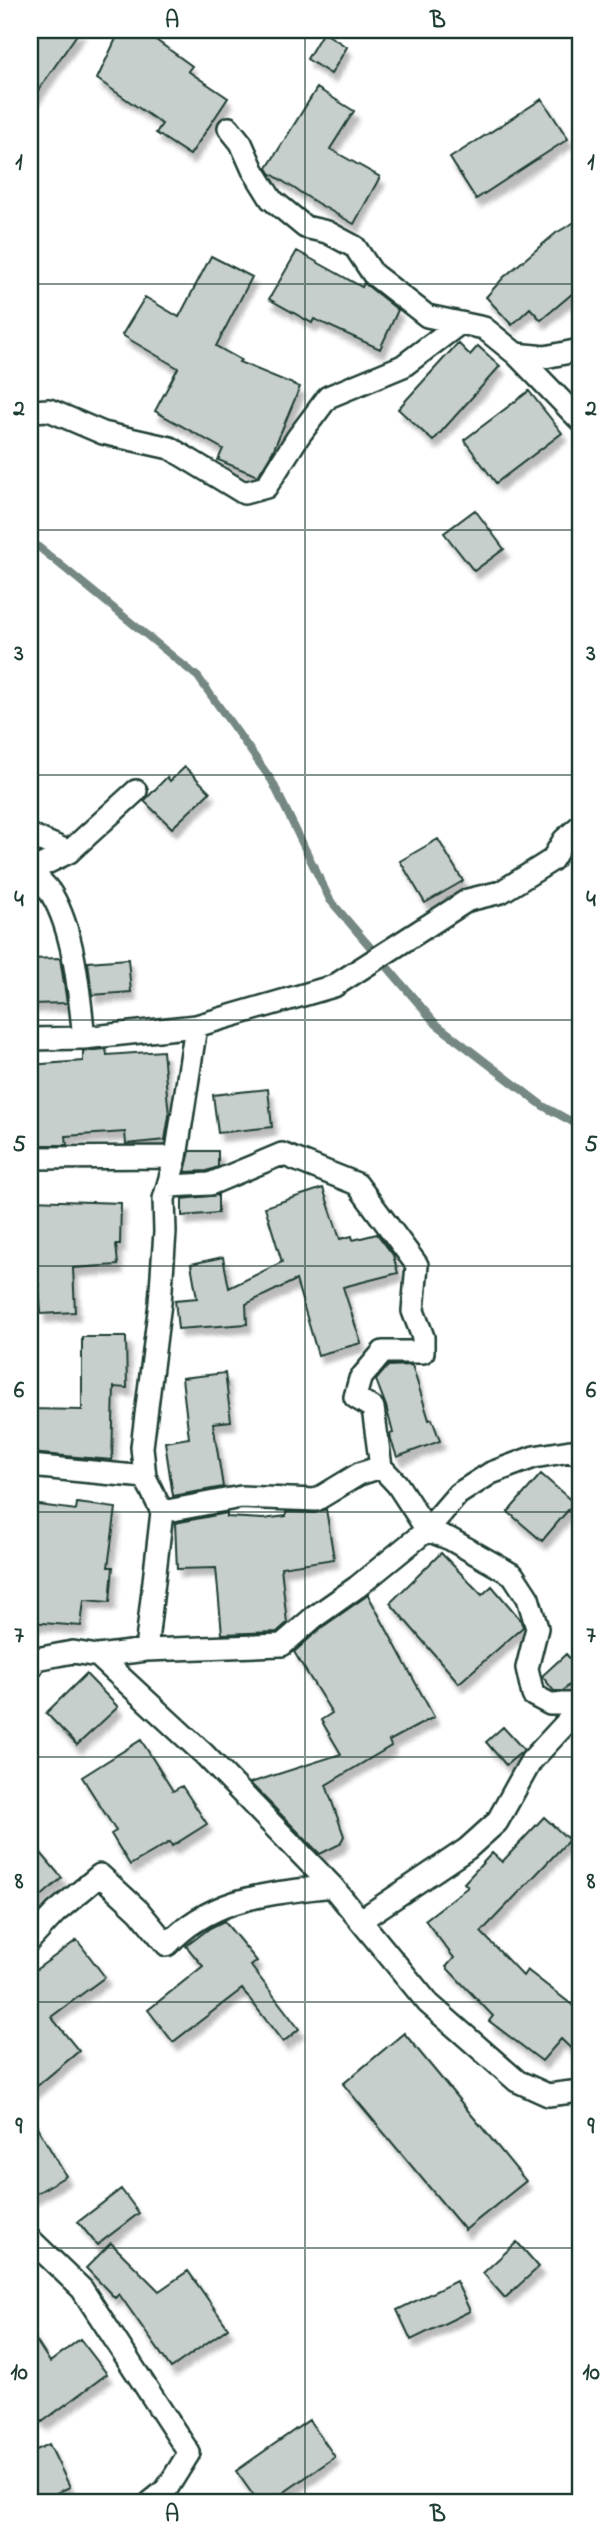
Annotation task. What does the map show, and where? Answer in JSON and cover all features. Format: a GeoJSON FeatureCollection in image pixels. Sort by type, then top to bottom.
{"type":"FeatureCollection","features":[{"type":"Feature","properties":{"kind":"street"},"geometry":{"type":"LineString","coordinates":[[229,128],[241,143],[253,170],[271,199],[305,227],[327,232],[355,247],[373,274],[427,316],[484,328],[516,354],[580,420]]}},
{"type":"Feature","properties":{"kind":"street"},"geometry":{"type":"LineString","coordinates":[[30,411],[49,410],[103,433],[170,447],[244,493],[266,487],[328,397],[403,366],[460,323]]}},
{"type":"Feature","properties":{"kind":"street"},"geometry":{"type":"LineString","coordinates":[[516,354],[545,357],[580,350]]}},
{"type":"Feature","properties":{"kind":"street"},"geometry":{"type":"LineString","coordinates":[[84,1038],[76,969],[62,921],[52,894],[30,871],[69,852],[136,791]]}},
{"type":"Feature","properties":{"kind":"street"},"geometry":{"type":"LineString","coordinates":[[30,1039],[84,1038],[195,1026],[334,986],[468,900],[501,892],[552,860],[564,840],[580,826]]}},
{"type":"Feature","properties":{"kind":"street"},"geometry":{"type":"LineString","coordinates":[[30,835],[69,852]]}},
{"type":"Feature","properties":{"kind":"street"},"geometry":{"type":"LineString","coordinates":[[146,1650],[162,1512],[145,1477],[142,1447],[160,1303],[165,1232],[164,1199],[176,1157],[195,1026]]}},
{"type":"Feature","properties":{"kind":"street"},"geometry":{"type":"LineString","coordinates":[[169,1186],[209,1184],[282,1154],[358,1184],[417,1265],[413,1311],[423,1337],[423,1352],[383,1352],[360,1379],[355,1398],[373,1408],[381,1466],[397,1484],[428,1530],[450,1539],[513,1575],[528,1598],[537,1628],[527,1668],[533,1695],[550,1704],[580,1706]]}},
{"type":"Feature","properties":{"kind":"street"},"geometry":{"type":"LineString","coordinates":[[30,1158],[176,1157]]}},
{"type":"Feature","properties":{"kind":"street"},"geometry":{"type":"LineString","coordinates":[[32,1662],[73,1652],[98,1656],[146,1650],[282,1645],[428,1530],[458,1494],[491,1473],[534,1457],[570,1451],[580,1455]]}},
{"type":"Feature","properties":{"kind":"street"},"geometry":{"type":"LineString","coordinates":[[30,1466],[145,1477]]}},
{"type":"Feature","properties":{"kind":"street"},"geometry":{"type":"LineString","coordinates":[[162,1512],[241,1497],[316,1500],[359,1474],[381,1466]]}},
{"type":"Feature","properties":{"kind":"street"},"geometry":{"type":"LineString","coordinates":[[98,1656],[204,1754],[331,1886],[428,2003],[517,2081],[548,2095],[580,2091]]}},
{"type":"Feature","properties":{"kind":"street"},"geometry":{"type":"LineString","coordinates":[[361,1920],[467,1849],[497,1822],[531,1760],[580,1706]]}},
{"type":"Feature","properties":{"kind":"street"},"geometry":{"type":"LineString","coordinates":[[30,1940],[55,1913],[100,1875],[139,1911],[167,1945],[181,1930],[203,1915],[235,1901],[331,1886]]}},
{"type":"Feature","properties":{"kind":"street"},"geometry":{"type":"LineString","coordinates":[[30,2239],[82,2289],[189,2453],[166,2490],[151,2502]]}},
{"type":"Feature","properties":{"kind":"building"},"geometry":{"type":"Polygon","coordinates":[[[30,30],[80,30],[30,102],[30,30]]]}},
{"type":"Feature","properties":{"kind":"building"},"geometry":{"type":"Polygon","coordinates":[[[120,30],[142,30],[192,66],[188,71],[228,98],[190,155],[156,133],[162,124],[97,79],[120,30]]]}},
{"type":"Feature","properties":{"kind":"building"},"geometry":{"type":"Polygon","coordinates":[[[323,32],[347,47],[331,74],[307,59],[323,32]]]}},
{"type":"Feature","properties":{"kind":"building"},"geometry":{"type":"Polygon","coordinates":[[[317,88],[354,111],[330,149],[380,177],[354,224],[270,173],[267,168],[317,88]]]}},
{"type":"Feature","properties":{"kind":"building"},"geometry":{"type":"Polygon","coordinates":[[[542,99],[568,139],[476,199],[450,158],[542,99]]]}},
{"type":"Feature","properties":{"kind":"building"},"geometry":{"type":"Polygon","coordinates":[[[580,219],[580,287],[541,320],[530,308],[512,325],[486,297],[504,277],[556,233],[580,219]]]}},
{"type":"Feature","properties":{"kind":"building"},"geometry":{"type":"Polygon","coordinates":[[[297,251],[362,287],[364,283],[398,310],[380,349],[314,319],[312,323],[269,299],[297,251]]]}},
{"type":"Feature","properties":{"kind":"building"},"geometry":{"type":"Polygon","coordinates":[[[211,256],[252,277],[216,346],[241,360],[239,362],[300,387],[273,451],[258,476],[218,460],[223,449],[155,411],[178,368],[122,335],[145,297],[179,317],[211,256]]]}},
{"type":"Feature","properties":{"kind":"building"},"geometry":{"type":"Polygon","coordinates":[[[458,343],[470,355],[478,346],[500,366],[433,441],[398,409],[458,343]]]}},
{"type":"Feature","properties":{"kind":"building"},"geometry":{"type":"Polygon","coordinates":[[[529,391],[562,433],[496,483],[464,440],[529,391]]]}},
{"type":"Feature","properties":{"kind":"building"},"geometry":{"type":"Polygon","coordinates":[[[475,510],[504,549],[474,571],[444,533],[475,510]]]}},
{"type":"Feature","properties":{"kind":"building"},"geometry":{"type":"Polygon","coordinates":[[[185,767],[210,792],[172,828],[144,801],[167,777],[170,781],[185,767]]]}},
{"type":"Feature","properties":{"kind":"building"},"geometry":{"type":"Polygon","coordinates":[[[438,839],[463,881],[425,903],[400,861],[438,839]]]}},
{"type":"Feature","properties":{"kind":"building"},"geometry":{"type":"Polygon","coordinates":[[[60,958],[67,1003],[30,1004],[30,959],[60,958]]]}},
{"type":"Feature","properties":{"kind":"building"},"geometry":{"type":"Polygon","coordinates":[[[128,959],[131,992],[92,995],[88,962],[128,959]]]}},
{"type":"Feature","properties":{"kind":"building"},"geometry":{"type":"Polygon","coordinates":[[[106,1049],[107,1055],[163,1051],[169,1116],[165,1140],[126,1144],[125,1132],[66,1136],[67,1145],[30,1145],[30,1065],[83,1061],[83,1051],[106,1049]]]}},
{"type":"Feature","properties":{"kind":"building"},"geometry":{"type":"Polygon","coordinates":[[[268,1089],[272,1127],[218,1133],[213,1095],[268,1089]]]}},
{"type":"Feature","properties":{"kind":"building"},"geometry":{"type":"Polygon","coordinates":[[[190,1151],[218,1151],[218,1167],[207,1171],[185,1172],[190,1151]]]}},
{"type":"Feature","properties":{"kind":"building"},"geometry":{"type":"Polygon","coordinates":[[[323,1188],[340,1239],[352,1236],[353,1240],[377,1234],[393,1255],[398,1273],[343,1287],[361,1343],[318,1355],[296,1280],[246,1304],[247,1324],[178,1329],[175,1300],[197,1298],[191,1264],[223,1257],[229,1288],[282,1262],[265,1207],[323,1188]]]}},
{"type":"Feature","properties":{"kind":"building"},"geometry":{"type":"Polygon","coordinates":[[[218,1195],[218,1213],[182,1216],[182,1199],[218,1195]]]}},
{"type":"Feature","properties":{"kind":"building"},"geometry":{"type":"Polygon","coordinates":[[[30,1200],[121,1203],[120,1244],[116,1244],[118,1265],[73,1268],[75,1312],[41,1314],[39,1285],[30,1284],[30,1200]]]}},
{"type":"Feature","properties":{"kind":"building"},"geometry":{"type":"Polygon","coordinates":[[[82,1337],[126,1337],[127,1388],[114,1387],[112,1460],[30,1453],[30,1409],[82,1410],[82,1337]]]}},
{"type":"Feature","properties":{"kind":"building"},"geometry":{"type":"Polygon","coordinates":[[[412,1365],[429,1420],[432,1419],[440,1441],[397,1457],[391,1440],[390,1434],[393,1433],[386,1406],[376,1380],[388,1366],[412,1365]]]}},
{"type":"Feature","properties":{"kind":"building"},"geometry":{"type":"Polygon","coordinates":[[[225,1373],[231,1421],[213,1423],[223,1487],[173,1496],[165,1442],[189,1438],[182,1378],[225,1373]]]}},
{"type":"Feature","properties":{"kind":"building"},"geometry":{"type":"Polygon","coordinates":[[[541,1474],[574,1503],[542,1541],[508,1512],[541,1474]]]}},
{"type":"Feature","properties":{"kind":"building"},"geometry":{"type":"Polygon","coordinates":[[[77,1503],[116,1508],[108,1567],[113,1567],[110,1602],[84,1600],[81,1626],[30,1622],[31,1504],[76,1510],[77,1503]]]}},
{"type":"Feature","properties":{"kind":"building"},"geometry":{"type":"Polygon","coordinates":[[[326,1509],[334,1559],[281,1567],[287,1623],[277,1632],[222,1634],[216,1568],[177,1569],[175,1523],[227,1513],[227,1517],[263,1519],[286,1516],[286,1512],[315,1513],[326,1509]]]}},
{"type":"Feature","properties":{"kind":"building"},"geometry":{"type":"Polygon","coordinates":[[[441,1553],[482,1595],[492,1586],[520,1619],[523,1627],[459,1683],[390,1603],[441,1553]]]}},
{"type":"Feature","properties":{"kind":"building"},"geometry":{"type":"Polygon","coordinates":[[[368,1595],[434,1717],[389,1741],[391,1746],[326,1785],[344,1836],[340,1844],[320,1854],[250,1783],[341,1754],[321,1720],[332,1713],[294,1652],[321,1628],[368,1595]]]}},
{"type":"Feature","properties":{"kind":"building"},"geometry":{"type":"Polygon","coordinates":[[[566,1654],[580,1670],[580,1675],[563,1691],[554,1691],[542,1676],[566,1654]]]}},
{"type":"Feature","properties":{"kind":"building"},"geometry":{"type":"Polygon","coordinates":[[[86,1674],[118,1707],[77,1745],[46,1713],[86,1674]]]}},
{"type":"Feature","properties":{"kind":"building"},"geometry":{"type":"Polygon","coordinates":[[[503,1727],[524,1750],[506,1765],[486,1742],[503,1727]]]}},
{"type":"Feature","properties":{"kind":"building"},"geometry":{"type":"Polygon","coordinates":[[[141,1740],[173,1791],[182,1786],[207,1824],[172,1846],[170,1842],[130,1865],[111,1834],[116,1831],[82,1777],[141,1740]]]}},
{"type":"Feature","properties":{"kind":"building"},"geometry":{"type":"Polygon","coordinates":[[[544,1817],[569,1840],[481,1932],[523,1976],[527,1970],[580,2011],[580,2057],[561,2039],[542,2061],[489,2021],[493,2016],[446,1967],[454,1958],[425,1920],[468,1887],[464,1883],[492,1853],[502,1862],[544,1817]]]}},
{"type":"Feature","properties":{"kind":"building"},"geometry":{"type":"Polygon","coordinates":[[[30,1840],[62,1878],[30,1906],[30,1840]]]}},
{"type":"Feature","properties":{"kind":"building"},"geometry":{"type":"Polygon","coordinates":[[[224,1921],[257,1961],[251,1966],[299,2029],[283,2042],[242,1989],[173,2042],[148,2010],[203,1966],[186,1946],[224,1921]]]}},
{"type":"Feature","properties":{"kind":"building"},"geometry":{"type":"Polygon","coordinates":[[[77,1940],[105,1977],[51,2017],[79,2051],[30,2092],[30,1974],[77,1940]]]}},
{"type":"Feature","properties":{"kind":"building"},"geometry":{"type":"Polygon","coordinates":[[[404,2033],[526,2181],[465,2230],[343,2084],[404,2033]]]}},
{"type":"Feature","properties":{"kind":"building"},"geometry":{"type":"Polygon","coordinates":[[[30,2115],[66,2176],[30,2197],[30,2115]]]}},
{"type":"Feature","properties":{"kind":"building"},"geometry":{"type":"Polygon","coordinates":[[[121,2189],[139,2213],[97,2245],[78,2222],[121,2189]]]}},
{"type":"Feature","properties":{"kind":"building"},"geometry":{"type":"Polygon","coordinates":[[[517,2242],[539,2267],[505,2298],[483,2273],[517,2242]]]}},
{"type":"Feature","properties":{"kind":"building"},"geometry":{"type":"Polygon","coordinates":[[[111,2243],[159,2291],[188,2271],[228,2328],[171,2368],[119,2294],[115,2298],[86,2268],[111,2243]]]}},
{"type":"Feature","properties":{"kind":"building"},"geometry":{"type":"Polygon","coordinates":[[[456,2281],[470,2311],[411,2340],[397,2310],[456,2281]]]}},
{"type":"Feature","properties":{"kind":"building"},"geometry":{"type":"Polygon","coordinates":[[[30,2331],[50,2362],[80,2339],[107,2374],[42,2422],[30,2406],[30,2331]]]}},
{"type":"Feature","properties":{"kind":"building"},"geometry":{"type":"Polygon","coordinates":[[[309,2420],[335,2457],[270,2502],[258,2502],[236,2471],[309,2420]]]}},
{"type":"Feature","properties":{"kind":"building"},"geometry":{"type":"Polygon","coordinates":[[[49,2444],[70,2487],[36,2502],[30,2502],[30,2453],[49,2444]]]}},
{"type":"Feature","properties":{"kind":"waterway"},"geometry":{"type":"LineString","coordinates":[[30,540],[198,677],[272,781],[330,900],[436,1024],[543,1106],[580,1126]]}}]}
